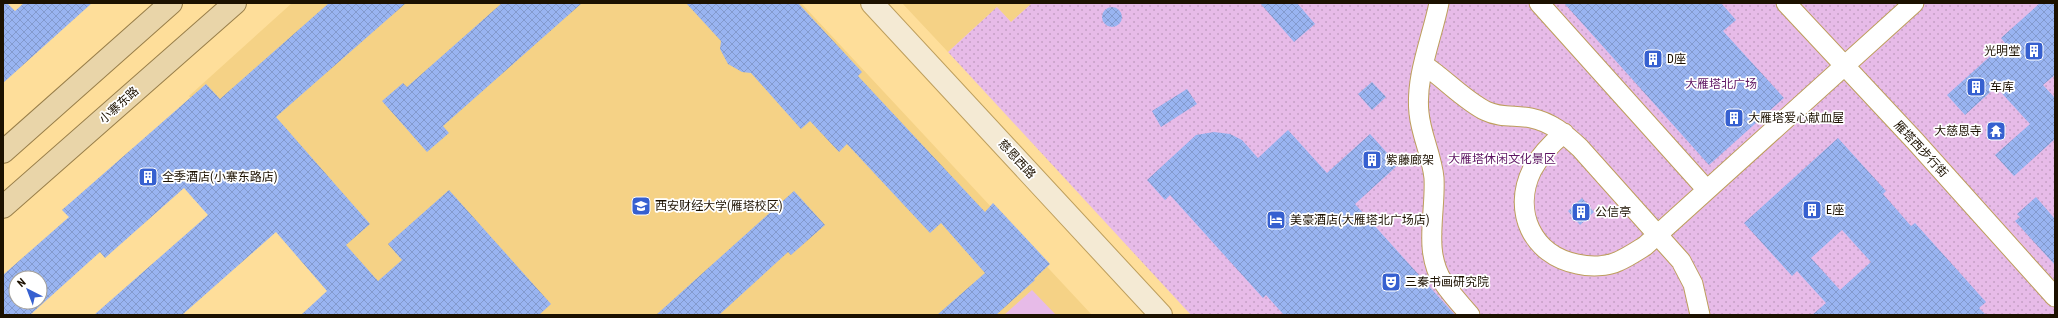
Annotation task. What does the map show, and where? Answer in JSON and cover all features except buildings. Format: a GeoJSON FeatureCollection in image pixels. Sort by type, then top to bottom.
{"type":"FeatureCollection","features":[{"type":"Feature","properties":{"kind":"main road"},"geometry":{"type":"LineString","coordinates":[[3,152],[170,3]]}},
{"type":"Feature","properties":{"kind":"main road","name":"小寨东路"},"geometry":{"type":"LineString","coordinates":[[3,208],[235,3]]}},
{"type":"Feature","properties":{"kind":"main road","name":"慈恩西路"},"geometry":{"type":"LineString","coordinates":[[872,3],[1161,315]]}},
{"type":"Feature","properties":{"kind":"street"},"geometry":{"type":"LineString","coordinates":[[1439,3],[1424,65],[1420,86],[1418,112],[1434,178],[1432,250],[1436,266],[1443,282],[1470,315]]}},
{"type":"Feature","properties":{"kind":"street"},"geometry":{"type":"LineString","coordinates":[[1539,3],[1707,190]]}},
{"type":"Feature","properties":{"kind":"street","name":"雁塔西步行街"},"geometry":{"type":"LineString","coordinates":[[1786,3],[1915,141],[2055,297]]}},
{"type":"Feature","properties":{"kind":"street"},"geometry":{"type":"LineString","coordinates":[[1564,133],[1541,156],[1532,170],[1524,202],[1526,218],[1532,234],[1541,247],[1563,261],[1590,267],[1618,262],[1645,246],[1914,3]]}},
{"type":"Feature","properties":{"kind":"street"},"geometry":{"type":"LineString","coordinates":[[1424,65],[1487,112],[1510,117],[1531,118],[1548,123],[1564,133],[1580,148],[1675,254],[1688,272],[1697,297],[1700,315]]}},
{"type":"Feature","properties":{"kind":"shaded area","name":"西安财经大学(雁塔校区)"},"geometry":{"type":"Polygon","coordinates":[[[292,3],[801,3],[1092,315],[395,315],[189,96],[292,3]]]}},
{"type":"Feature","properties":{"kind":"shaded area"},"geometry":{"type":"Polygon","coordinates":[[[902,3],[1032,3],[1011,22],[997,7],[948,52],[902,3]]]}},
{"type":"Feature","properties":{"kind":"green space","name":"大雁塔休闲文化景区"},"geometry":{"type":"Polygon","coordinates":[[[1032,3],[2055,3],[2055,315],[1191,315],[948,52],[997,7],[1011,22],[1032,3]]]}},
{"type":"Feature","properties":{"kind":"green space"},"geometry":{"type":"Polygon","coordinates":[[[1032,290],[1056,315],[1004,315],[1032,290]]]}},
{"type":"Feature","properties":{"kind":"place","name":"光明堂"},"geometry":{"type":"Point","coordinates":[2034,51]}},
{"type":"Feature","properties":{"kind":"place","name":"D座"},"geometry":{"type":"Point","coordinates":[1653,59]}},
{"type":"Feature","properties":{"kind":"place","name":"车库"},"geometry":{"type":"Point","coordinates":[1976,87]}},
{"type":"Feature","properties":{"kind":"place","name":"大雁塔爱心献血屋"},"geometry":{"type":"Point","coordinates":[1734,118]}},
{"type":"Feature","properties":{"kind":"place","name":"大慈恩寺"},"geometry":{"type":"Point","coordinates":[1996,131]}},
{"type":"Feature","properties":{"kind":"place","name":"紫藤廊架"},"geometry":{"type":"Point","coordinates":[1372,160]}},
{"type":"Feature","properties":{"kind":"place","name":"全季酒店(小寨东路店)"},"geometry":{"type":"Point","coordinates":[148,177]}},
{"type":"Feature","properties":{"kind":"place","name":"西安财经大学(雁塔校区)"},"geometry":{"type":"Point","coordinates":[641,206]}},
{"type":"Feature","properties":{"kind":"place","name":"E座"},"geometry":{"type":"Point","coordinates":[1812,210]}},
{"type":"Feature","properties":{"kind":"place","name":"公信亭"},"geometry":{"type":"Point","coordinates":[1581,212]}},
{"type":"Feature","properties":{"kind":"place","name":"美豪酒店(大雁塔北广场店)"},"geometry":{"type":"Point","coordinates":[1276,220]}},
{"type":"Feature","properties":{"kind":"place","name":"三秦书画研究院"},"geometry":{"type":"Point","coordinates":[1391,282]}},
{"type":"Feature","properties":{"kind":"park label","name":"大雁塔北广场"},"geometry":{"type":"Point","coordinates":[1721,84]}}]}
